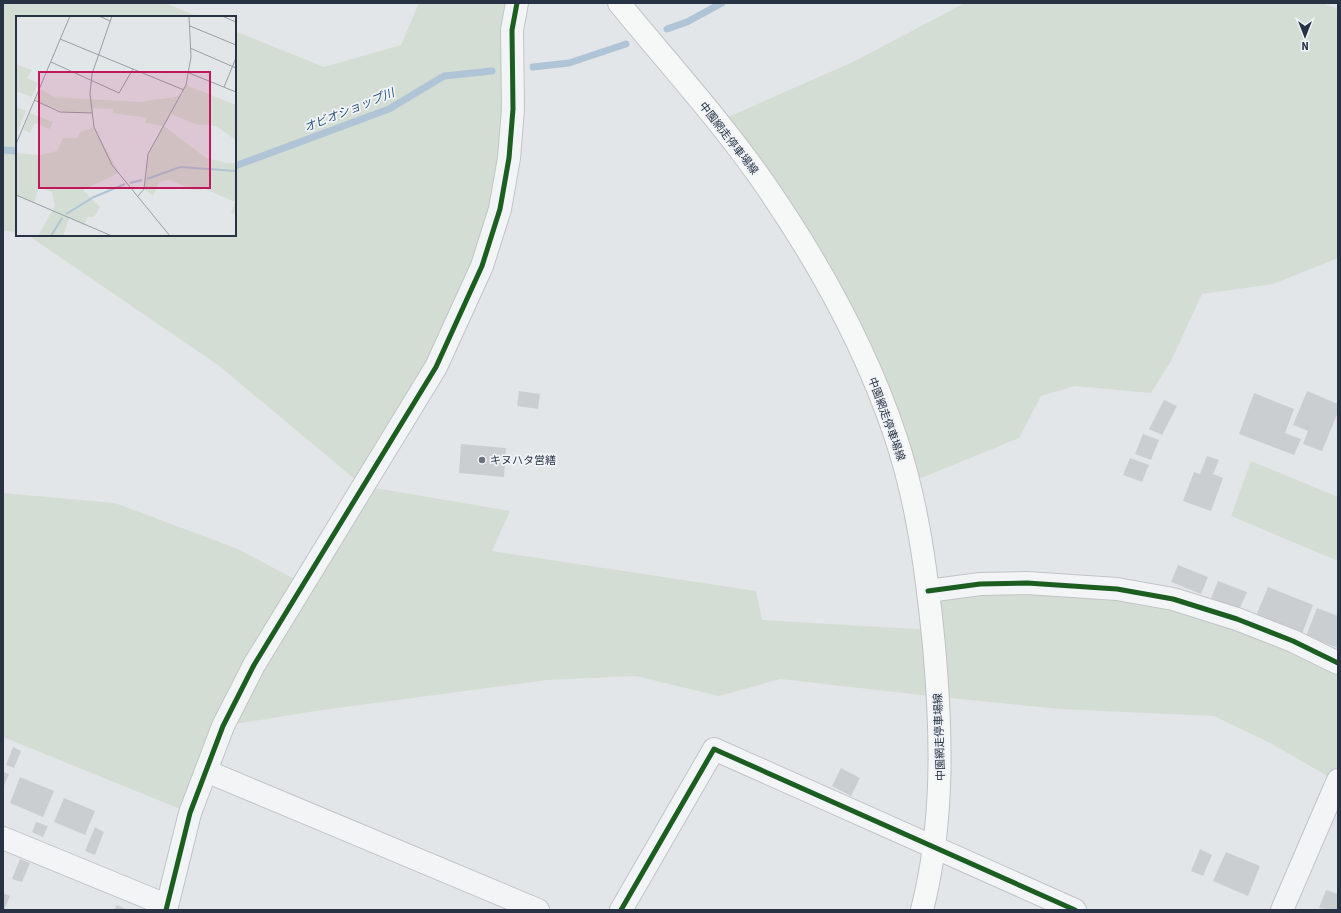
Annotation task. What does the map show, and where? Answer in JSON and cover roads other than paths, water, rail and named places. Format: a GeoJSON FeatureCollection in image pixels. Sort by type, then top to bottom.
{"type":"FeatureCollection","features":[{"type":"Feature","properties":{"kind":"main road","name":"中園網走停車場線"},"geometry":{"type":"LineString","coordinates":[[619,3],[717,122],[765,185],[814,259],[847,322],[874,380],[895,435],[909,483],[928,591],[941,737],[940,787],[934,846],[922,910]]}},
{"type":"Feature","properties":{"kind":"street"},"geometry":{"type":"LineString","coordinates":[[3,838],[166,908],[190,813],[223,726],[254,665],[436,367],[482,266],[500,209],[510,158],[513,110],[512,30],[517,3]]}},
{"type":"Feature","properties":{"kind":"street"},"geometry":{"type":"LineString","coordinates":[[928,591],[980,584],[1027,583],[1117,588],[1173,598],[1237,619],[1292,641],[1338,663]]}},
{"type":"Feature","properties":{"kind":"street"},"geometry":{"type":"LineString","coordinates":[[621,910],[714,749],[1076,910]]}},
{"type":"Feature","properties":{"kind":"street"},"geometry":{"type":"LineString","coordinates":[[206,772],[538,910]]}},
{"type":"Feature","properties":{"kind":"street"},"geometry":{"type":"LineString","coordinates":[[1282,910],[1338,780]]}},
{"type":"Feature","properties":{"kind":"waterway","name":"オビオショップ川"},"geometry":{"type":"LineString","coordinates":[[667,29],[687,22],[722,3]]}},
{"type":"Feature","properties":{"kind":"waterway","name":"オビオショップ川"},"geometry":{"type":"LineString","coordinates":[[533,67],[569,63],[626,44]]}},
{"type":"Feature","properties":{"kind":"waterway","name":"オビオショップ川"},"geometry":{"type":"LineString","coordinates":[[236,166],[389,109],[444,76],[492,71]]}},
{"type":"Feature","properties":{"kind":"waterway","name":"オビオショップ川"},"geometry":{"type":"LineString","coordinates":[[3,150],[16,151]]}},
{"type":"Feature","properties":{"kind":"place","name":"キヌハタ営繕"},"geometry":{"type":"Point","coordinates":[482,460]}}]}
